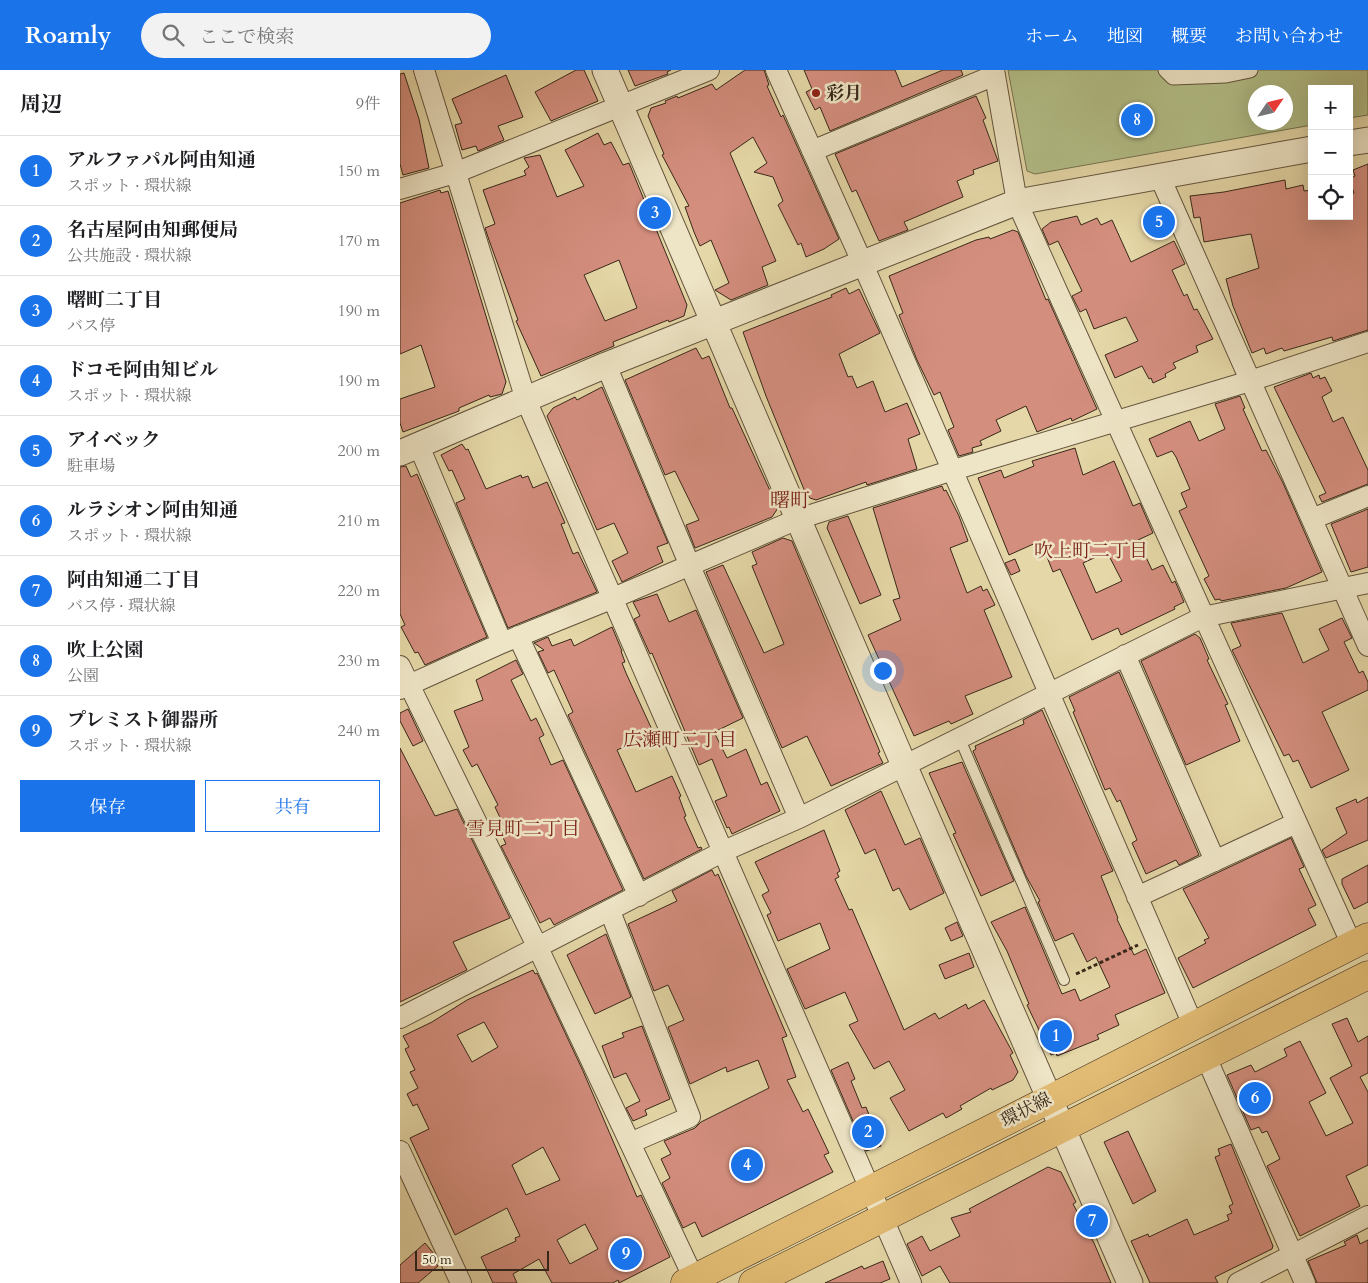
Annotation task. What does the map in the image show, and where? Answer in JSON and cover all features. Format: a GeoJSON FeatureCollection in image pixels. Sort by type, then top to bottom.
{"type":"FeatureCollection","features":[{"type":"Feature","properties":{"kind":"main road","name":"環状線"},"geometry":{"type":"LineString","coordinates":[[692,1282],[1051,1097],[1194,1027],[1360,941]]}},
{"type":"Feature","properties":{"kind":"main road","name":"環状線"},"geometry":{"type":"LineString","coordinates":[[753,1283],[1368,974]]}},
{"type":"Feature","properties":{"kind":"street"},"geometry":{"type":"LineString","coordinates":[[424,70],[526,400],[611,599],[724,851],[911,1283]]}},
{"type":"Feature","properties":{"kind":"street"},"geometry":{"type":"LineString","coordinates":[[605,70],[904,765],[1051,1097],[1130,1283]]}},
{"type":"Feature","properties":{"kind":"street"},"geometry":{"type":"LineString","coordinates":[[400,189],[455,173],[709,70]]}},
{"type":"Feature","properties":{"kind":"street"},"geometry":{"type":"LineString","coordinates":[[776,70],[863,265],[950,470],[1049,692],[1194,1027]]}},
{"type":"Feature","properties":{"kind":"street"},"geometry":{"type":"LineString","coordinates":[[1166,70],[1173,77],[1200,77],[1250,70]]}},
{"type":"Feature","properties":{"kind":"street"},"geometry":{"type":"LineString","coordinates":[[812,151],[994,73],[1017,202],[1296,823],[1360,941]]}},
{"type":"Feature","properties":{"kind":"street"},"geometry":{"type":"LineString","coordinates":[[1353,142],[1368,140]]}},
{"type":"Feature","properties":{"kind":"street"},"geometry":{"type":"LineString","coordinates":[[639,896],[510,639],[410,450],[606,365],[863,265],[1017,202],[1308,150]]}},
{"type":"Feature","properties":{"kind":"street"},"geometry":{"type":"LineString","coordinates":[[1159,175],[1368,646]]}},
{"type":"Feature","properties":{"kind":"street"},"geometry":{"type":"LineString","coordinates":[[404,687],[510,639],[611,599],[798,519],[950,470],[1250,381],[1368,342]]}},
{"type":"Feature","properties":{"kind":"street"},"geometry":{"type":"LineString","coordinates":[[606,365],[690,566],[799,818]]}},
{"type":"Feature","properties":{"kind":"street"},"geometry":{"type":"LineString","coordinates":[[1312,519],[1368,496]]}},
{"type":"Feature","properties":{"kind":"street"},"geometry":{"type":"LineString","coordinates":[[400,1018],[724,851],[799,818],[1203,617],[1368,583]]}},
{"type":"Feature","properties":{"kind":"street"},"geometry":{"type":"LineString","coordinates":[[1125,655],[1215,861]]}},
{"type":"Feature","properties":{"kind":"street"},"geometry":{"type":"LineString","coordinates":[[400,666],[404,687],[538,948],[630,1143],[692,1282]]}},
{"type":"Feature","properties":{"kind":"street"},"geometry":{"type":"LineString","coordinates":[[1137,897],[1296,823]]}},
{"type":"Feature","properties":{"kind":"street"},"geometry":{"type":"LineString","coordinates":[[610,910],[690,1117],[630,1143]]}},
{"type":"Feature","properties":{"kind":"street"},"geometry":{"type":"LineString","coordinates":[[1206,1056],[1305,1283]]}},
{"type":"Feature","properties":{"kind":"street"},"geometry":{"type":"LineString","coordinates":[[400,1151],[461,1283]]}},
{"type":"Feature","properties":{"kind":"street"},"geometry":{"type":"LineString","coordinates":[[1238,1283],[1368,1216]]}},
{"type":"Feature","properties":{"kind":"lane"},"geometry":{"type":"LineString","coordinates":[[959,737],[1064,980]]}},
{"type":"Feature","properties":{"kind":"path"},"geometry":{"type":"LineString","coordinates":[[1064,980],[1154,937]]}},
{"type":"Feature","properties":{"kind":"green space"},"geometry":{"type":"Polygon","coordinates":[[[1008,70],[1368,70],[1368,115],[1353,117],[1353,85],[1308,85],[1308,126],[1293,128],[1293,85],[1248,85],[1248,130],[1284,130],[1035,174],[1027,171],[1008,70]]]}},
{"type":"Feature","properties":{"kind":"building"},"geometry":{"type":"Polygon","coordinates":[[[576,70],[584,70],[598,101],[551,121],[535,92],[576,70]]]}},
{"type":"Feature","properties":{"kind":"building"},"geometry":{"type":"Polygon","coordinates":[[[628,70],[671,70],[667,72],[668,74],[635,86],[628,70]]]}},
{"type":"Feature","properties":{"kind":"building"},"geometry":{"type":"Polygon","coordinates":[[[745,70],[764,70],[769,85],[767,86],[781,117],[783,115],[839,239],[824,249],[806,257],[801,243],[798,245],[778,205],[783,201],[773,177],[754,172],[767,163],[753,137],[730,153],[776,261],[762,267],[768,285],[731,300],[715,290],[729,283],[711,240],[700,246],[685,207],[689,206],[662,155],[664,154],[648,116],[651,108],[666,103],[665,101],[677,96],[678,98],[712,84],[716,90],[745,70]]]}},
{"type":"Feature","properties":{"kind":"building"},"geometry":{"type":"Polygon","coordinates":[[[804,70],[895,70],[902,87],[943,70],[961,70],[963,75],[830,131],[820,107],[815,110],[806,92],[812,89],[804,70]]]}},
{"type":"Feature","properties":{"kind":"building"},"geometry":{"type":"Polygon","coordinates":[[[404,73],[419,119],[429,168],[403,175],[400,164],[400,74],[404,73]]]}},
{"type":"Feature","properties":{"kind":"building"},"geometry":{"type":"Polygon","coordinates":[[[506,75],[523,117],[498,126],[504,140],[478,151],[476,146],[462,150],[455,125],[462,123],[452,99],[506,75]]]}},
{"type":"Feature","properties":{"kind":"building"},"geometry":{"type":"Polygon","coordinates":[[[976,96],[986,118],[983,120],[998,161],[973,170],[974,174],[957,181],[963,197],[904,222],[908,230],[879,241],[856,190],[852,192],[835,154],[976,96]]]}},
{"type":"Feature","properties":{"kind":"building"},"geometry":{"type":"Polygon","coordinates":[[[598,133],[604,145],[611,142],[623,165],[629,163],[687,305],[684,316],[669,322],[668,320],[613,342],[614,346],[541,376],[516,321],[518,320],[485,228],[495,224],[483,190],[526,175],[524,171],[529,167],[524,158],[540,155],[557,197],[584,186],[565,150],[598,133]],[[619,260],[584,275],[605,321],[637,308],[619,260]]]}},
{"type":"Feature","properties":{"kind":"building"},"geometry":{"type":"Polygon","coordinates":[[[1368,164],[1368,330],[1333,341],[1332,337],[1284,351],[1282,348],[1266,354],[1264,348],[1252,353],[1233,306],[1226,279],[1259,268],[1251,234],[1204,242],[1200,217],[1194,218],[1190,196],[1224,192],[1285,180],[1286,189],[1303,185],[1304,191],[1308,190],[1308,220],[1353,220],[1353,177],[1355,176],[1353,170],[1368,164]]]}},
{"type":"Feature","properties":{"kind":"building"},"geometry":{"type":"Polygon","coordinates":[[[440,190],[441,193],[448,191],[506,382],[502,394],[490,397],[489,395],[459,408],[459,411],[403,432],[400,423],[400,399],[435,387],[421,345],[400,354],[400,203],[440,190]]]}},
{"type":"Feature","properties":{"kind":"building"},"geometry":{"type":"Polygon","coordinates":[[[1077,216],[1081,225],[1097,218],[1101,225],[1112,220],[1131,262],[1174,241],[1185,264],[1172,270],[1184,296],[1187,294],[1194,310],[1197,309],[1213,339],[1196,346],[1198,352],[1173,363],[1176,368],[1165,374],[1166,377],[1153,383],[1142,366],[1115,378],[1105,355],[1138,341],[1126,317],[1094,329],[1086,309],[1080,312],[1072,296],[1082,291],[1058,241],[1049,245],[1042,229],[1051,222],[1077,216]]]}},
{"type":"Feature","properties":{"kind":"building"},"geometry":{"type":"Polygon","coordinates":[[[1013,230],[1018,232],[1046,300],[1048,299],[1097,409],[1072,421],[1071,418],[1037,432],[1026,406],[996,420],[1001,431],[980,441],[982,445],[972,448],[973,452],[959,456],[948,430],[954,427],[940,392],[934,395],[917,360],[899,315],[903,313],[889,276],[976,240],[989,237],[990,239],[1013,230]]]}},
{"type":"Feature","properties":{"kind":"building"},"geometry":{"type":"Polygon","coordinates":[[[846,288],[849,294],[859,289],[880,333],[839,354],[848,377],[852,376],[857,388],[873,381],[885,412],[907,403],[920,434],[908,439],[917,469],[867,485],[866,482],[816,500],[810,498],[805,492],[766,396],[743,332],[832,297],[831,295],[846,288]]]}},
{"type":"Feature","properties":{"kind":"building"},"geometry":{"type":"Polygon","coordinates":[[[696,348],[702,359],[709,356],[730,408],[732,408],[778,508],[772,517],[695,548],[686,525],[699,520],[675,471],[665,475],[625,380],[696,348]]]}},
{"type":"Feature","properties":{"kind":"building"},"geometry":{"type":"Polygon","coordinates":[[[1311,373],[1313,378],[1319,375],[1320,379],[1325,377],[1332,391],[1322,397],[1333,422],[1343,417],[1368,470],[1368,484],[1322,502],[1319,496],[1326,493],[1274,387],[1311,373]]]}},
{"type":"Feature","properties":{"kind":"building"},"geometry":{"type":"Polygon","coordinates":[[[602,387],[668,543],[657,547],[663,562],[622,582],[612,561],[628,553],[614,523],[597,530],[547,416],[553,408],[575,397],[577,400],[602,387]]]}},
{"type":"Feature","properties":{"kind":"building"},"geometry":{"type":"Polygon","coordinates":[[[1240,396],[1245,408],[1243,409],[1262,451],[1266,450],[1283,483],[1322,572],[1286,588],[1221,601],[1220,599],[1215,600],[1204,579],[1209,576],[1179,511],[1187,507],[1181,493],[1190,489],[1176,457],[1172,451],[1157,457],[1149,439],[1190,421],[1199,441],[1225,429],[1215,404],[1240,396]]]}},
{"type":"Feature","properties":{"kind":"building"},"geometry":{"type":"Polygon","coordinates":[[[462,444],[466,450],[468,449],[486,489],[521,475],[522,478],[528,476],[533,488],[547,482],[565,523],[561,524],[573,554],[578,552],[597,592],[508,628],[456,503],[465,499],[452,470],[449,471],[441,455],[462,444]]]}},
{"type":"Feature","properties":{"kind":"building"},"geometry":{"type":"Polygon","coordinates":[[[1075,448],[1083,475],[1114,461],[1133,506],[1140,503],[1153,533],[1138,540],[1152,570],[1163,565],[1172,583],[1175,581],[1184,602],[1174,607],[1175,609],[1121,635],[1118,628],[1092,640],[1060,569],[1053,572],[1043,547],[1040,548],[1038,542],[1009,555],[978,478],[1001,470],[1004,478],[1034,466],[1032,461],[1075,448]],[[1107,552],[1083,563],[1096,593],[1122,581],[1107,552]]]}},
{"type":"Feature","properties":{"kind":"building"},"geometry":{"type":"Polygon","coordinates":[[[406,466],[411,477],[417,474],[487,637],[425,665],[418,652],[415,653],[401,627],[405,625],[400,614],[400,467],[406,466]]]}},
{"type":"Feature","properties":{"kind":"building"},"geometry":{"type":"Polygon","coordinates":[[[942,486],[944,491],[946,490],[959,516],[968,541],[950,548],[967,593],[981,586],[983,591],[987,589],[995,605],[984,610],[1012,677],[965,696],[973,714],[951,724],[949,721],[914,736],[868,635],[901,620],[893,600],[900,598],[873,508],[942,486]]]}},
{"type":"Feature","properties":{"kind":"building"},"geometry":{"type":"Polygon","coordinates":[[[1368,509],[1368,567],[1351,572],[1331,524],[1368,509]]]}},
{"type":"Feature","properties":{"kind":"building"},"geometry":{"type":"Polygon","coordinates":[[[848,516],[881,595],[860,604],[827,528],[829,522],[848,516]]]}},
{"type":"Feature","properties":{"kind":"building"},"geometry":{"type":"Polygon","coordinates":[[[783,538],[792,541],[883,763],[831,786],[807,736],[782,748],[706,572],[723,565],[764,653],[784,644],[752,566],[757,564],[752,552],[783,538]]]}},
{"type":"Feature","properties":{"kind":"building"},"geometry":{"type":"Polygon","coordinates":[[[1015,559],[1020,571],[1011,575],[1005,563],[1015,559]]]}},
{"type":"Feature","properties":{"kind":"building"},"geometry":{"type":"Polygon","coordinates":[[[657,594],[669,622],[696,610],[743,718],[714,732],[727,758],[746,749],[761,785],[767,782],[780,811],[732,834],[729,827],[727,828],[715,801],[727,796],[712,759],[699,765],[652,653],[650,654],[634,619],[640,616],[633,602],[657,594]]]}},
{"type":"Feature","properties":{"kind":"building"},"geometry":{"type":"Polygon","coordinates":[[[1282,613],[1303,663],[1329,650],[1319,629],[1342,618],[1352,638],[1344,642],[1359,673],[1363,671],[1368,682],[1368,690],[1322,712],[1349,770],[1311,788],[1298,760],[1293,762],[1289,754],[1284,756],[1232,650],[1241,646],[1231,623],[1282,613]]]}},
{"type":"Feature","properties":{"kind":"building"},"geometry":{"type":"Polygon","coordinates":[[[612,627],[622,651],[625,662],[622,663],[654,734],[617,750],[636,792],[672,776],[681,796],[679,797],[686,816],[684,817],[698,848],[701,847],[702,849],[644,879],[568,715],[573,712],[554,670],[548,673],[538,652],[544,650],[534,643],[548,637],[552,646],[571,639],[574,646],[612,627]]]}},
{"type":"Feature","properties":{"kind":"building"},"geometry":{"type":"Polygon","coordinates":[[[1195,634],[1200,638],[1209,659],[1207,660],[1228,704],[1225,705],[1240,741],[1186,765],[1141,661],[1195,634]]]}},
{"type":"Feature","properties":{"kind":"building"},"geometry":{"type":"Polygon","coordinates":[[[516,660],[523,674],[511,680],[531,721],[536,718],[544,735],[539,738],[551,765],[563,760],[623,890],[554,925],[550,918],[540,923],[501,846],[506,844],[500,831],[505,828],[495,807],[498,805],[477,764],[472,767],[463,750],[469,747],[454,711],[483,700],[476,680],[516,660]]]}},
{"type":"Feature","properties":{"kind":"building"},"geometry":{"type":"Polygon","coordinates":[[[1119,672],[1199,855],[1179,865],[1176,860],[1146,874],[1132,843],[1137,840],[1120,800],[1117,802],[1110,788],[1105,790],[1073,712],[1075,711],[1069,697],[1119,672]]]}},
{"type":"Feature","properties":{"kind":"building"},"geometry":{"type":"Polygon","coordinates":[[[408,709],[423,741],[413,746],[400,721],[400,713],[408,709]]]}},
{"type":"Feature","properties":{"kind":"building"},"geometry":{"type":"Polygon","coordinates":[[[1042,710],[1113,871],[1101,876],[1117,919],[1134,955],[1146,949],[1165,993],[1115,1015],[1119,1025],[1097,1035],[1099,1039],[1057,1056],[1056,1053],[1051,1055],[1027,1005],[1029,1004],[1007,951],[991,922],[1025,907],[1062,994],[1075,989],[1080,1001],[1110,987],[1096,957],[1087,962],[1073,933],[1055,941],[1038,902],[1040,901],[1026,876],[973,751],[976,749],[975,746],[1024,724],[1023,720],[1042,710]]]}},
{"type":"Feature","properties":{"kind":"building"},"geometry":{"type":"Polygon","coordinates":[[[400,748],[435,816],[457,809],[510,918],[453,942],[467,970],[400,1002],[400,748]]]}},
{"type":"Feature","properties":{"kind":"building"},"geometry":{"type":"Polygon","coordinates":[[[962,762],[1014,881],[981,896],[953,834],[956,833],[929,773],[962,762]]]}},
{"type":"Feature","properties":{"kind":"building"},"geometry":{"type":"Polygon","coordinates":[[[881,791],[905,845],[920,838],[944,893],[910,910],[899,888],[893,891],[875,849],[865,854],[845,810],[881,791]]]}},
{"type":"Feature","properties":{"kind":"building"},"geometry":{"type":"Polygon","coordinates":[[[1368,797],[1368,840],[1326,858],[1322,850],[1347,833],[1336,808],[1356,799],[1357,803],[1368,797]]]}},
{"type":"Feature","properties":{"kind":"building"},"geometry":{"type":"Polygon","coordinates":[[[824,830],[840,871],[837,873],[839,877],[835,879],[849,910],[852,909],[904,1030],[935,1013],[939,1019],[966,1004],[968,1009],[984,1000],[1013,1053],[1010,1055],[1018,1072],[1013,1080],[992,1090],[991,1088],[960,1106],[962,1109],[946,1118],[943,1113],[909,1131],[890,1098],[905,1090],[889,1061],[874,1069],[849,1025],[858,1021],[845,992],[805,1009],[787,969],[830,949],[820,923],[778,941],[767,915],[771,913],[762,895],[769,891],[755,862],[824,830]]]}},
{"type":"Feature","properties":{"kind":"building"},"geometry":{"type":"Polygon","coordinates":[[[1291,838],[1304,867],[1299,869],[1316,905],[1308,909],[1316,925],[1193,988],[1178,958],[1206,943],[1204,940],[1209,938],[1183,889],[1291,838]]]}},
{"type":"Feature","properties":{"kind":"building"},"geometry":{"type":"Polygon","coordinates":[[[1368,865],[1368,902],[1354,909],[1342,884],[1342,879],[1368,865]]]}},
{"type":"Feature","properties":{"kind":"building"},"geometry":{"type":"Polygon","coordinates":[[[712,870],[715,876],[718,874],[787,1036],[782,1038],[796,1077],[787,1080],[803,1112],[808,1109],[829,1153],[824,1155],[833,1172],[702,1237],[695,1222],[683,1228],[662,1183],[670,1178],[661,1159],[671,1154],[664,1141],[695,1128],[701,1122],[769,1088],[758,1060],[727,1072],[726,1067],[690,1084],[668,1027],[684,1020],[668,985],[654,991],[628,924],[677,901],[672,891],[712,870]]]}},
{"type":"Feature","properties":{"kind":"building"},"geometry":{"type":"Polygon","coordinates":[[[957,922],[963,936],[951,941],[945,928],[957,922]]]}},
{"type":"Feature","properties":{"kind":"building"},"geometry":{"type":"Polygon","coordinates":[[[606,934],[631,997],[595,1014],[567,955],[606,934]]]}},
{"type":"Feature","properties":{"kind":"building"},"geometry":{"type":"Polygon","coordinates":[[[969,953],[974,967],[945,979],[939,965],[969,953]]]}},
{"type":"Feature","properties":{"kind":"building"},"geometry":{"type":"Polygon","coordinates":[[[533,970],[535,974],[537,973],[583,1071],[637,1197],[641,1195],[670,1257],[619,1283],[618,1280],[613,1283],[552,1283],[539,1259],[513,1274],[517,1283],[493,1283],[481,1257],[516,1241],[515,1238],[520,1236],[507,1208],[455,1235],[410,1138],[429,1129],[417,1104],[413,1106],[407,1094],[418,1088],[410,1072],[415,1070],[405,1049],[409,1047],[403,1036],[432,1022],[467,1000],[533,970]],[[484,1022],[457,1035],[472,1062],[498,1047],[484,1022]],[[543,1147],[512,1165],[526,1195],[560,1180],[543,1147]],[[585,1224],[557,1240],[570,1264],[598,1249],[585,1224]]]}},
{"type":"Feature","properties":{"kind":"building"},"geometry":{"type":"Polygon","coordinates":[[[1347,1018],[1358,1042],[1368,1036],[1368,1073],[1360,1077],[1368,1092],[1368,1165],[1346,1176],[1360,1206],[1300,1236],[1267,1166],[1280,1159],[1267,1131],[1262,1133],[1259,1127],[1251,1130],[1227,1075],[1251,1065],[1255,1072],[1287,1056],[1284,1049],[1300,1041],[1326,1093],[1309,1102],[1326,1136],[1353,1123],[1330,1078],[1352,1066],[1332,1024],[1347,1018]]]}},
{"type":"Feature","properties":{"kind":"building"},"geometry":{"type":"Polygon","coordinates":[[[642,1026],[670,1099],[645,1110],[647,1115],[633,1121],[626,1108],[640,1101],[626,1073],[614,1078],[602,1046],[624,1037],[622,1033],[642,1026]]]}},
{"type":"Feature","properties":{"kind":"building"},"geometry":{"type":"Polygon","coordinates":[[[848,1062],[855,1079],[851,1081],[862,1108],[866,1107],[881,1146],[866,1151],[831,1070],[848,1062]]]}},
{"type":"Feature","properties":{"kind":"building"},"geometry":{"type":"Polygon","coordinates":[[[1128,1131],[1156,1191],[1133,1204],[1104,1142],[1128,1131]]]}},
{"type":"Feature","properties":{"kind":"building"},"geometry":{"type":"Polygon","coordinates":[[[1231,1144],[1273,1246],[1272,1249],[1215,1277],[1218,1283],[1150,1283],[1131,1241],[1148,1234],[1149,1237],[1187,1219],[1194,1235],[1229,1220],[1227,1215],[1232,1213],[1229,1206],[1233,1204],[1215,1157],[1220,1155],[1218,1149],[1231,1144]]]}},
{"type":"Feature","properties":{"kind":"building"},"geometry":{"type":"Polygon","coordinates":[[[1048,1167],[1061,1172],[1076,1202],[1073,1204],[1094,1243],[1111,1283],[950,1283],[940,1266],[922,1276],[907,1244],[922,1236],[930,1251],[960,1236],[951,1218],[971,1212],[969,1209],[1048,1167]]]}},
{"type":"Feature","properties":{"kind":"building"},"geometry":{"type":"Polygon","coordinates":[[[1357,1235],[1360,1244],[1368,1240],[1368,1283],[1317,1283],[1308,1261],[1346,1245],[1344,1242],[1357,1235]]]}},
{"type":"Feature","properties":{"kind":"building"},"geometry":{"type":"Polygon","coordinates":[[[425,1243],[434,1254],[431,1257],[438,1266],[418,1283],[400,1283],[400,1265],[425,1243]]]}},
{"type":"Feature","properties":{"kind":"building"},"geometry":{"type":"Polygon","coordinates":[[[883,1261],[890,1279],[880,1283],[825,1283],[862,1266],[864,1269],[883,1261]]]}},
{"type":"Feature","properties":{"kind":"place","name":"彩月"},"geometry":{"type":"Point","coordinates":[816,93]}},
{"type":"Feature","properties":{"kind":"place","name":"吹上公園"},"geometry":{"type":"Point","coordinates":[1137,120]}},
{"type":"Feature","properties":{"kind":"place","name":"曙町二丁目"},"geometry":{"type":"Point","coordinates":[655,213]}},
{"type":"Feature","properties":{"kind":"place","name":"アイベック"},"geometry":{"type":"Point","coordinates":[1159,222]}},
{"type":"Feature","properties":{"kind":"place","name":"アルファパル阿由知通"},"geometry":{"type":"Point","coordinates":[1056,1036]}},
{"type":"Feature","properties":{"kind":"place","name":"ルラシオン阿由知通"},"geometry":{"type":"Point","coordinates":[1255,1098]}},
{"type":"Feature","properties":{"kind":"place","name":"名古屋阿由知郵便局"},"geometry":{"type":"Point","coordinates":[868,1132]}},
{"type":"Feature","properties":{"kind":"place","name":"ドコモ阿由知ビル"},"geometry":{"type":"Point","coordinates":[747,1165]}},
{"type":"Feature","properties":{"kind":"place","name":"阿由知通二丁目"},"geometry":{"type":"Point","coordinates":[1092,1221]}},
{"type":"Feature","properties":{"kind":"place","name":"プレミスト御器所"},"geometry":{"type":"Point","coordinates":[626,1254]}},
{"type":"Feature","properties":{"kind":"district","name":"曙町"},"geometry":{"type":"Point","coordinates":[790,500]}},
{"type":"Feature","properties":{"kind":"district","name":"吹上町二丁目"},"geometry":{"type":"Point","coordinates":[1091,551]}},
{"type":"Feature","properties":{"kind":"district","name":"広瀬町二丁目"},"geometry":{"type":"Point","coordinates":[680,740]}},
{"type":"Feature","properties":{"kind":"district","name":"雪見町二丁目"},"geometry":{"type":"Point","coordinates":[523,829]}}]}
